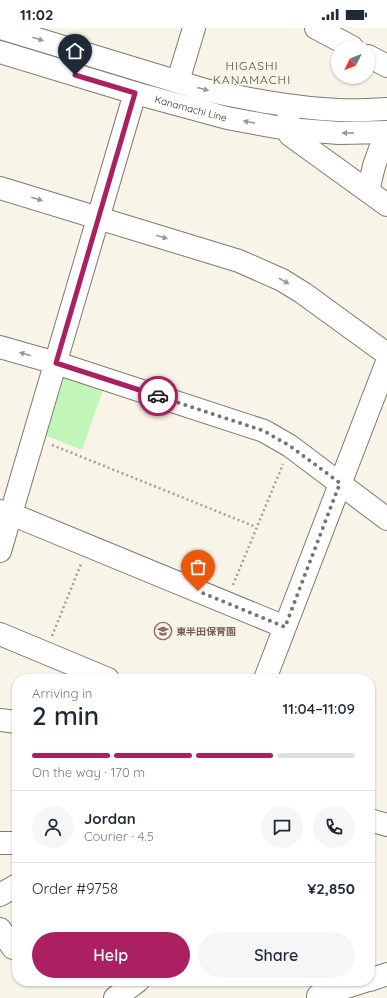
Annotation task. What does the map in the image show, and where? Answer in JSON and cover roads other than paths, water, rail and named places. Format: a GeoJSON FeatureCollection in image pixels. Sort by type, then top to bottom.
{"type":"FeatureCollection","features":[{"type":"Feature","properties":{"kind":"street"},"geometry":{"type":"LineString","coordinates":[[1,28],[212,91],[290,106],[339,110],[387,109]]}},
{"type":"Feature","properties":{"kind":"street"},"geometry":{"type":"LineString","coordinates":[[178,81],[194,28]]}},
{"type":"Feature","properties":{"kind":"street"},"geometry":{"type":"LineString","coordinates":[[316,28],[339,40]]}},
{"type":"Feature","properties":{"kind":"street","name":"Kanamachi Line"},"geometry":{"type":"LineString","coordinates":[[0,52],[135,93],[226,118],[287,129],[339,133],[387,132]]}},
{"type":"Feature","properties":{"kind":"street"},"geometry":{"type":"LineString","coordinates":[[375,60],[387,66]]}},
{"type":"Feature","properties":{"kind":"street"},"geometry":{"type":"LineString","coordinates":[[0,551],[5,512],[34,437],[135,93]]}},
{"type":"Feature","properties":{"kind":"street"},"geometry":{"type":"LineString","coordinates":[[290,106],[287,129],[290,135],[387,205]]}},
{"type":"Feature","properties":{"kind":"street"},"geometry":{"type":"LineString","coordinates":[[368,191],[374,166],[387,132]]}},
{"type":"Feature","properties":{"kind":"street"},"geometry":{"type":"LineString","coordinates":[[0,188],[239,261],[282,280],[303,293],[387,354]]}},
{"type":"Feature","properties":{"kind":"street"},"geometry":{"type":"LineString","coordinates":[[0,347],[56,363],[264,431],[290,446],[387,519]]}},
{"type":"Feature","properties":{"kind":"street"},"geometry":{"type":"LineString","coordinates":[[267,674],[387,362]]}},
{"type":"Feature","properties":{"kind":"street"},"geometry":{"type":"LineString","coordinates":[[5,512],[285,627]]}},
{"type":"Feature","properties":{"kind":"street"},"geometry":{"type":"LineString","coordinates":[[0,634],[96,674]]}},
{"type":"Feature","properties":{"kind":"street"},"geometry":{"type":"LineString","coordinates":[[0,720],[12,721]]}},
{"type":"Feature","properties":{"kind":"street"},"geometry":{"type":"LineString","coordinates":[[375,821],[387,825]]}},
{"type":"Feature","properties":{"kind":"street"},"geometry":{"type":"LineString","coordinates":[[0,843],[12,843]]}},
{"type":"Feature","properties":{"kind":"street"},"geometry":{"type":"LineString","coordinates":[[0,895],[12,887]]}},
{"type":"Feature","properties":{"kind":"street"},"geometry":{"type":"LineString","coordinates":[[0,929],[12,947]]}},
{"type":"Feature","properties":{"kind":"street"},"geometry":{"type":"LineString","coordinates":[[375,978],[387,974]]}},
{"type":"Feature","properties":{"kind":"street"},"geometry":{"type":"LineString","coordinates":[[114,998],[131,986]]}},
{"type":"Feature","properties":{"kind":"street"},"geometry":{"type":"LineString","coordinates":[[316,992],[343,986]]}},
{"type":"Feature","properties":{"kind":"place","name":"東半田保育園"},"geometry":{"type":"Point","coordinates":[163,631]}},
{"type":"Feature","properties":{"kind":"district","name":"HIGASHI KANAMACHI"},"geometry":{"type":"Point","coordinates":[252,72]}}]}
